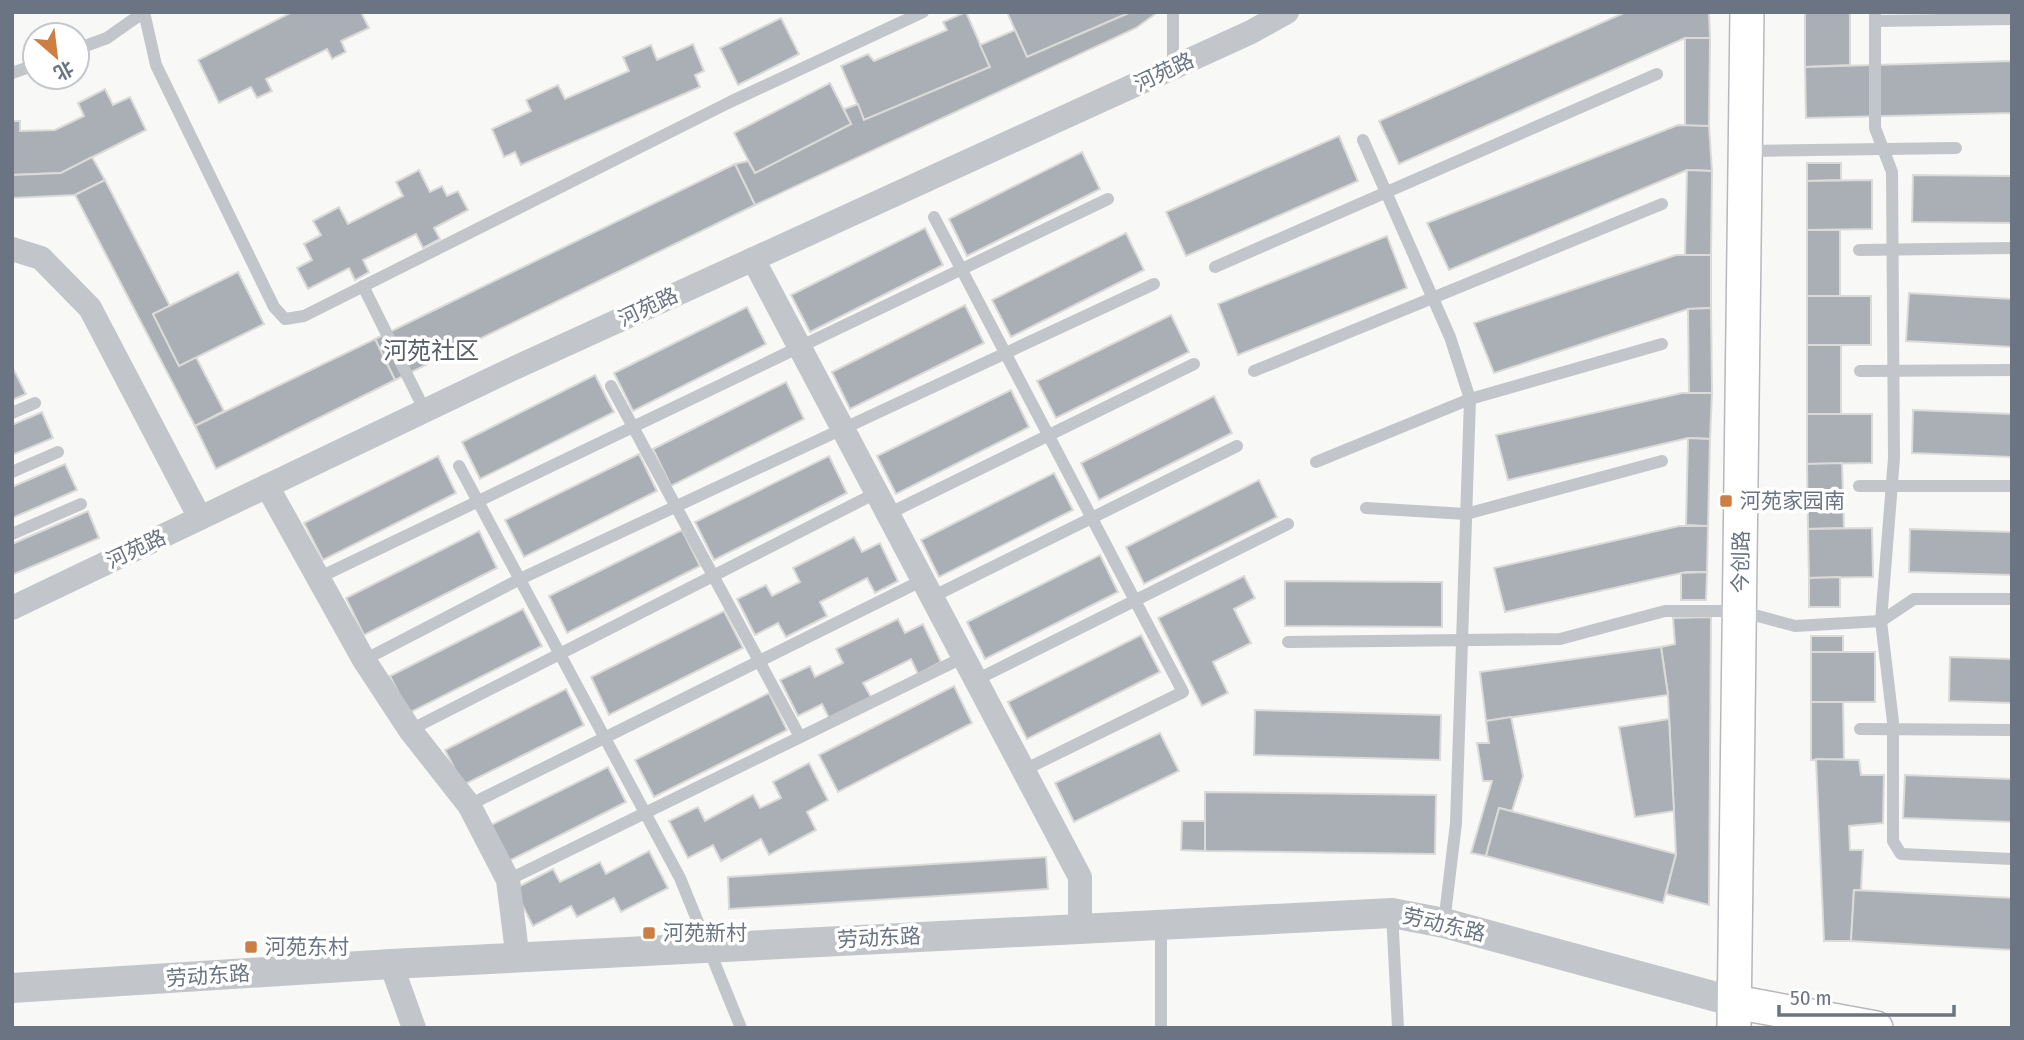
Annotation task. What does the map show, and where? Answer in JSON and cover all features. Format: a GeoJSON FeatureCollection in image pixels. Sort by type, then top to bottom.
{"type":"FeatureCollection","features":[{"type":"Feature","properties":{"kind":"main road","name":"今创路"},"geometry":{"type":"LineString","coordinates":[[1734,1015],[1747,12]]}},
{"type":"Feature","properties":{"kind":"main road","name":"劳动东路"},"geometry":{"type":"LineString","coordinates":[[1734,1015],[1782,1028]]}},
{"type":"Feature","properties":{"kind":"main road","name":"劳动东路"},"geometry":{"type":"LineString","coordinates":[[1734,1015],[1876,1028]]}},
{"type":"Feature","properties":{"kind":"street","name":"河苑路"},"geometry":{"type":"LineString","coordinates":[[12,608],[425,411],[1172,68],[1287,12]]}},
{"type":"Feature","properties":{"kind":"street"},"geometry":{"type":"LineString","coordinates":[[12,249],[41,258],[90,308],[200,518]]}},
{"type":"Feature","properties":{"kind":"street"},"geometry":{"type":"LineString","coordinates":[[753,259],[1080,877],[1080,928]]}},
{"type":"Feature","properties":{"kind":"street"},"geometry":{"type":"LineString","coordinates":[[267,486],[316,579],[364,660],[410,730],[469,805],[508,880],[519,960]]}},
{"type":"Feature","properties":{"kind":"street","name":"劳动东路"},"geometry":{"type":"LineString","coordinates":[[12,988],[391,964],[519,960],[1392,913],[1444,923],[1734,1015]]}},
{"type":"Feature","properties":{"kind":"street"},"geometry":{"type":"LineString","coordinates":[[391,964],[414,1028]]}},
{"type":"Feature","properties":{"kind":"lane"},"geometry":{"type":"LineString","coordinates":[[91,44],[107,38],[144,12],[156,65],[274,307],[285,318],[304,316],[730,102],[923,12]]}},
{"type":"Feature","properties":{"kind":"lane"},"geometry":{"type":"LineString","coordinates":[[1172,68],[1173,12]]}},
{"type":"Feature","properties":{"kind":"lane"},"geometry":{"type":"LineString","coordinates":[[2012,19],[1875,17],[1875,128],[1892,172],[1892,486],[1881,621],[1892,729],[1893,841],[1901,854],[2012,859]]}},
{"type":"Feature","properties":{"kind":"lane"},"geometry":{"type":"LineString","coordinates":[[1214,267],[1657,75]]}},
{"type":"Feature","properties":{"kind":"lane"},"geometry":{"type":"LineString","coordinates":[[1363,140],[1450,337],[1470,399],[1456,823],[1444,923]]}},
{"type":"Feature","properties":{"kind":"lane"},"geometry":{"type":"LineString","coordinates":[[1747,151],[1956,148]]}},
{"type":"Feature","properties":{"kind":"lane"},"geometry":{"type":"LineString","coordinates":[[316,579],[1108,199]]}},
{"type":"Feature","properties":{"kind":"lane"},"geometry":{"type":"LineString","coordinates":[[1254,371],[1662,204]]}},
{"type":"Feature","properties":{"kind":"lane"},"geometry":{"type":"LineString","coordinates":[[934,217],[1183,692],[1024,770]]}},
{"type":"Feature","properties":{"kind":"lane"},"geometry":{"type":"LineString","coordinates":[[1859,250],[2012,248]]}},
{"type":"Feature","properties":{"kind":"lane"},"geometry":{"type":"LineString","coordinates":[[364,660],[520,579],[1154,284]]}},
{"type":"Feature","properties":{"kind":"lane"},"geometry":{"type":"LineString","coordinates":[[363,286],[425,411]]}},
{"type":"Feature","properties":{"kind":"lane"},"geometry":{"type":"LineString","coordinates":[[1316,462],[1470,399],[1662,345]]}},
{"type":"Feature","properties":{"kind":"lane"},"geometry":{"type":"LineString","coordinates":[[410,730],[713,576],[1048,435],[1194,364]]}},
{"type":"Feature","properties":{"kind":"lane"},"geometry":{"type":"LineString","coordinates":[[1860,370],[2012,370]]}},
{"type":"Feature","properties":{"kind":"lane"},"geometry":{"type":"LineString","coordinates":[[611,386],[800,737]]}},
{"type":"Feature","properties":{"kind":"lane"},"geometry":{"type":"LineString","coordinates":[[12,413],[35,403]]}},
{"type":"Feature","properties":{"kind":"lane"},"geometry":{"type":"LineString","coordinates":[[469,805],[759,661],[1091,518],[1237,446]]}},
{"type":"Feature","properties":{"kind":"lane"},"geometry":{"type":"LineString","coordinates":[[12,472],[58,452]]}},
{"type":"Feature","properties":{"kind":"lane"},"geometry":{"type":"LineString","coordinates":[[1366,508],[1466,514],[1662,461]]}},
{"type":"Feature","properties":{"kind":"lane"},"geometry":{"type":"LineString","coordinates":[[459,466],[680,878],[741,1028]]}},
{"type":"Feature","properties":{"kind":"lane"},"geometry":{"type":"LineString","coordinates":[[1859,486],[2012,486]]}},
{"type":"Feature","properties":{"kind":"lane"},"geometry":{"type":"LineString","coordinates":[[12,534],[81,504]]}},
{"type":"Feature","properties":{"kind":"lane"},"geometry":{"type":"LineString","coordinates":[[976,680],[1288,524]]}},
{"type":"Feature","properties":{"kind":"lane"},"geometry":{"type":"LineString","coordinates":[[1288,642],[1560,639],[1665,611],[1740,611],[1795,626],[1881,621],[1914,599],[2012,599]]}},
{"type":"Feature","properties":{"kind":"lane"},"geometry":{"type":"LineString","coordinates":[[508,880],[964,657]]}},
{"type":"Feature","properties":{"kind":"lane"},"geometry":{"type":"LineString","coordinates":[[1860,729],[2012,730]]}},
{"type":"Feature","properties":{"kind":"lane"},"geometry":{"type":"LineString","coordinates":[[1392,913],[1398,1028]]}},
{"type":"Feature","properties":{"kind":"lane"},"geometry":{"type":"LineString","coordinates":[[1161,924],[1161,1028]]}},
{"type":"Feature","properties":{"kind":"building"},"geometry":{"type":"Polygon","coordinates":[[[292,12],[361,12],[369,28],[341,41],[346,52],[332,59],[327,49],[266,79],[272,91],[257,98],[251,87],[219,103],[198,60],[292,12]]]}},
{"type":"Feature","properties":{"kind":"building"},"geometry":{"type":"Polygon","coordinates":[[[966,12],[990,67],[864,120],[841,66],[868,54],[874,61],[947,30],[943,22],[966,12]]]}},
{"type":"Feature","properties":{"kind":"building"},"geometry":{"type":"Polygon","coordinates":[[[1007,12],[1131,12],[1027,57],[1007,12]]]}},
{"type":"Feature","properties":{"kind":"building"},"geometry":{"type":"Polygon","coordinates":[[[1131,12],[1158,12],[1136,28],[755,205],[735,164],[748,161],[755,173],[851,124],[844,109],[858,104],[864,120],[990,67],[980,45],[1015,30],[1027,57],[1131,12]]]}},
{"type":"Feature","properties":{"kind":"building"},"geometry":{"type":"Polygon","coordinates":[[[1626,12],[1709,12],[1710,38],[1685,38],[1399,164],[1379,121],[1626,12]]]}},
{"type":"Feature","properties":{"kind":"building"},"geometry":{"type":"Polygon","coordinates":[[[1805,12],[1850,12],[1850,65],[1805,67],[1805,12]]]}},
{"type":"Feature","properties":{"kind":"building"},"geometry":{"type":"Polygon","coordinates":[[[781,18],[799,54],[738,85],[720,48],[781,18]]]}},
{"type":"Feature","properties":{"kind":"building"},"geometry":{"type":"Polygon","coordinates":[[[1685,38],[1710,38],[1709,126],[1685,126],[1685,38]]]}},
{"type":"Feature","properties":{"kind":"building"},"geometry":{"type":"Polygon","coordinates":[[[693,44],[704,71],[695,75],[700,87],[521,165],[515,152],[504,157],[492,129],[531,111],[526,100],[558,85],[565,99],[629,71],[623,57],[651,45],[657,60],[693,44]]]}},
{"type":"Feature","properties":{"kind":"building"},"geometry":{"type":"Polygon","coordinates":[[[2012,61],[2012,113],[1806,118],[1805,67],[2012,61]]]}},
{"type":"Feature","properties":{"kind":"building"},"geometry":{"type":"Polygon","coordinates":[[[830,83],[851,124],[755,173],[734,133],[830,83]]]}},
{"type":"Feature","properties":{"kind":"building"},"geometry":{"type":"Polygon","coordinates":[[[105,89],[113,105],[130,97],[146,130],[61,173],[12,175],[12,121],[20,121],[20,131],[55,130],[84,116],[78,103],[105,89]]]}},
{"type":"Feature","properties":{"kind":"building"},"geometry":{"type":"Polygon","coordinates":[[[1678,125],[1709,126],[1712,171],[1687,170],[1449,270],[1427,223],[1678,125]]]}},
{"type":"Feature","properties":{"kind":"building"},"geometry":{"type":"Polygon","coordinates":[[[1339,136],[1358,181],[1186,256],[1166,212],[1339,136]]]}},
{"type":"Feature","properties":{"kind":"building"},"geometry":{"type":"Polygon","coordinates":[[[1082,152],[1100,189],[967,256],[949,219],[1082,152]]]}},
{"type":"Feature","properties":{"kind":"building"},"geometry":{"type":"Polygon","coordinates":[[[92,157],[105,180],[75,195],[12,198],[12,175],[61,173],[92,157]]]}},
{"type":"Feature","properties":{"kind":"building"},"geometry":{"type":"Polygon","coordinates":[[[1807,163],[1841,163],[1841,180],[1807,181],[1807,163]]]}},
{"type":"Feature","properties":{"kind":"building"},"geometry":{"type":"Polygon","coordinates":[[[735,164],[755,205],[395,380],[375,339],[735,164]]]}},
{"type":"Feature","properties":{"kind":"building"},"geometry":{"type":"Polygon","coordinates":[[[419,170],[430,192],[442,186],[447,196],[458,191],[468,210],[434,228],[440,239],[423,248],[416,234],[363,260],[369,272],[355,280],[349,268],[308,289],[297,268],[312,260],[304,244],[321,235],[313,221],[339,207],[348,224],[403,196],[396,182],[419,170]]]}},
{"type":"Feature","properties":{"kind":"building"},"geometry":{"type":"Polygon","coordinates":[[[1687,170],[1712,171],[1711,255],[1685,255],[1687,170]]]}},
{"type":"Feature","properties":{"kind":"building"},"geometry":{"type":"Polygon","coordinates":[[[1913,175],[2012,176],[2012,223],[1912,222],[1913,175]]]}},
{"type":"Feature","properties":{"kind":"building"},"geometry":{"type":"Polygon","coordinates":[[[105,180],[170,306],[153,314],[179,366],[196,357],[224,411],[195,426],[75,195],[105,180]]]}},
{"type":"Feature","properties":{"kind":"building"},"geometry":{"type":"Polygon","coordinates":[[[1872,180],[1872,229],[1807,230],[1807,181],[1872,180]]]}},
{"type":"Feature","properties":{"kind":"building"},"geometry":{"type":"Polygon","coordinates":[[[925,228],[943,265],[810,332],[791,295],[925,228]]]}},
{"type":"Feature","properties":{"kind":"building"},"geometry":{"type":"Polygon","coordinates":[[[1807,230],[1840,230],[1840,296],[1807,296],[1807,230]]]}},
{"type":"Feature","properties":{"kind":"building"},"geometry":{"type":"Polygon","coordinates":[[[1126,233],[1144,270],[1011,337],[992,300],[1126,233]]]}},
{"type":"Feature","properties":{"kind":"building"},"geometry":{"type":"Polygon","coordinates":[[[1387,236],[1407,288],[1238,355],[1218,304],[1387,236]]]}},
{"type":"Feature","properties":{"kind":"building"},"geometry":{"type":"Polygon","coordinates":[[[1676,255],[1711,255],[1711,308],[1688,309],[1494,373],[1474,323],[1676,255]]]}},
{"type":"Feature","properties":{"kind":"building"},"geometry":{"type":"Polygon","coordinates":[[[238,272],[264,324],[179,366],[153,314],[238,272]]]}},
{"type":"Feature","properties":{"kind":"building"},"geometry":{"type":"Polygon","coordinates":[[[1909,293],[2012,299],[2012,347],[1906,341],[1909,293]]]}},
{"type":"Feature","properties":{"kind":"building"},"geometry":{"type":"Polygon","coordinates":[[[1807,296],[1871,296],[1871,345],[1807,345],[1807,296]]]}},
{"type":"Feature","properties":{"kind":"building"},"geometry":{"type":"Polygon","coordinates":[[[965,305],[984,343],[850,409],[832,372],[965,305]]]}},
{"type":"Feature","properties":{"kind":"building"},"geometry":{"type":"Polygon","coordinates":[[[747,307],[766,344],[633,411],[614,373],[747,307]]]}},
{"type":"Feature","properties":{"kind":"building"},"geometry":{"type":"Polygon","coordinates":[[[1711,308],[1712,393],[1689,394],[1688,309],[1711,308]]]}},
{"type":"Feature","properties":{"kind":"building"},"geometry":{"type":"Polygon","coordinates":[[[1171,315],[1189,352],[1056,418],[1037,381],[1171,315]]]}},
{"type":"Feature","properties":{"kind":"building"},"geometry":{"type":"Polygon","coordinates":[[[375,339],[395,380],[216,469],[195,426],[375,339]]]}},
{"type":"Feature","properties":{"kind":"building"},"geometry":{"type":"Polygon","coordinates":[[[1807,345],[1841,345],[1841,414],[1807,414],[1807,345]]]}},
{"type":"Feature","properties":{"kind":"building"},"geometry":{"type":"Polygon","coordinates":[[[12,366],[26,394],[12,400],[12,366]]]}},
{"type":"Feature","properties":{"kind":"building"},"geometry":{"type":"Polygon","coordinates":[[[595,375],[614,412],[480,479],[462,442],[595,375]]]}},
{"type":"Feature","properties":{"kind":"building"},"geometry":{"type":"Polygon","coordinates":[[[786,382],[804,419],[671,486],[653,449],[786,382]]]}},
{"type":"Feature","properties":{"kind":"building"},"geometry":{"type":"Polygon","coordinates":[[[1011,390],[1029,427],[896,494],[877,456],[1011,390]]]}},
{"type":"Feature","properties":{"kind":"building"},"geometry":{"type":"Polygon","coordinates":[[[1682,393],[1712,393],[1710,439],[1688,438],[1508,480],[1496,435],[1682,393]]]}},
{"type":"Feature","properties":{"kind":"building"},"geometry":{"type":"Polygon","coordinates":[[[1214,396],[1232,433],[1099,500],[1081,463],[1214,396]]]}},
{"type":"Feature","properties":{"kind":"building"},"geometry":{"type":"Polygon","coordinates":[[[1913,410],[2012,414],[2012,457],[1912,453],[1913,410]]]}},
{"type":"Feature","properties":{"kind":"building"},"geometry":{"type":"Polygon","coordinates":[[[42,412],[53,438],[12,455],[12,425],[42,412]]]}},
{"type":"Feature","properties":{"kind":"building"},"geometry":{"type":"Polygon","coordinates":[[[1807,414],[1872,414],[1872,463],[1807,464],[1807,414]]]}},
{"type":"Feature","properties":{"kind":"building"},"geometry":{"type":"Polygon","coordinates":[[[1688,438],[1710,439],[1708,526],[1686,525],[1688,438]]]}},
{"type":"Feature","properties":{"kind":"building"},"geometry":{"type":"Polygon","coordinates":[[[639,454],[657,491],[524,557],[505,520],[639,454]]]}},
{"type":"Feature","properties":{"kind":"building"},"geometry":{"type":"Polygon","coordinates":[[[438,456],[456,493],[323,560],[304,523],[438,456]]]}},
{"type":"Feature","properties":{"kind":"building"},"geometry":{"type":"Polygon","coordinates":[[[829,456],[847,493],[714,560],[695,522],[829,456]]]}},
{"type":"Feature","properties":{"kind":"building"},"geometry":{"type":"Polygon","coordinates":[[[1842,463],[1844,528],[1808,529],[1807,464],[1842,463]]]}},
{"type":"Feature","properties":{"kind":"building"},"geometry":{"type":"Polygon","coordinates":[[[65,464],[77,490],[12,518],[12,487],[65,464]]]}},
{"type":"Feature","properties":{"kind":"building"},"geometry":{"type":"Polygon","coordinates":[[[1054,473],[1073,510],[939,577],[921,540],[1054,473]]]}},
{"type":"Feature","properties":{"kind":"building"},"geometry":{"type":"Polygon","coordinates":[[[1259,480],[1277,517],[1144,584],[1126,547],[1259,480]]]}},
{"type":"Feature","properties":{"kind":"building"},"geometry":{"type":"Polygon","coordinates":[[[88,511],[99,538],[12,575],[12,544],[88,511]]]}},
{"type":"Feature","properties":{"kind":"building"},"geometry":{"type":"Polygon","coordinates":[[[1679,526],[1708,526],[1707,572],[1686,572],[1505,612],[1494,568],[1679,526]]]}},
{"type":"Feature","properties":{"kind":"building"},"geometry":{"type":"Polygon","coordinates":[[[1872,528],[1873,577],[1809,578],[1808,529],[1872,528]]]}},
{"type":"Feature","properties":{"kind":"building"},"geometry":{"type":"Polygon","coordinates":[[[1910,529],[2012,532],[2012,575],[1909,572],[1910,529]]]}},
{"type":"Feature","properties":{"kind":"building"},"geometry":{"type":"Polygon","coordinates":[[[682,530],[700,566],[567,633],[549,596],[682,530]]]}},
{"type":"Feature","properties":{"kind":"building"},"geometry":{"type":"Polygon","coordinates":[[[479,531],[497,568],[364,635],[346,598],[479,531]]]}},
{"type":"Feature","properties":{"kind":"building"},"geometry":{"type":"Polygon","coordinates":[[[854,537],[862,552],[880,543],[898,581],[875,593],[867,578],[820,602],[827,616],[786,637],[778,623],[755,635],[737,599],[766,585],[772,596],[800,582],[793,568],[854,537]]]}},
{"type":"Feature","properties":{"kind":"building"},"geometry":{"type":"Polygon","coordinates":[[[1100,555],[1118,592],[985,659],[967,622],[1100,555]]]}},
{"type":"Feature","properties":{"kind":"building"},"geometry":{"type":"Polygon","coordinates":[[[1707,572],[1706,600],[1681,600],[1681,573],[1707,572]]]}},
{"type":"Feature","properties":{"kind":"building"},"geometry":{"type":"Polygon","coordinates":[[[1244,576],[1255,598],[1234,609],[1251,643],[1213,662],[1228,693],[1202,706],[1158,618],[1244,576]]]}},
{"type":"Feature","properties":{"kind":"building"},"geometry":{"type":"Polygon","coordinates":[[[1840,577],[1840,607],[1809,607],[1809,578],[1840,577]]]}},
{"type":"Feature","properties":{"kind":"building"},"geometry":{"type":"Polygon","coordinates":[[[1285,581],[1442,582],[1442,627],[1285,626],[1285,581]]]}},
{"type":"Feature","properties":{"kind":"building"},"geometry":{"type":"Polygon","coordinates":[[[523,609],[542,646],[409,713],[390,676],[523,609]]]}},
{"type":"Feature","properties":{"kind":"building"},"geometry":{"type":"Polygon","coordinates":[[[724,611],[743,648],[609,715],[591,677],[724,611]]]}},
{"type":"Feature","properties":{"kind":"building"},"geometry":{"type":"Polygon","coordinates":[[[1711,617],[1709,905],[1666,894],[1676,854],[1668,695],[1661,647],[1675,644],[1673,618],[1711,617]]]}},
{"type":"Feature","properties":{"kind":"building"},"geometry":{"type":"Polygon","coordinates":[[[898,619],[905,633],[923,624],[941,662],[918,674],[911,659],[863,683],[871,697],[829,718],[822,704],[798,716],[780,680],[810,666],[815,677],[843,663],[836,649],[898,619]]]}},
{"type":"Feature","properties":{"kind":"building"},"geometry":{"type":"Polygon","coordinates":[[[1141,635],[1160,672],[1027,739],[1008,702],[1141,635]]]}},
{"type":"Feature","properties":{"kind":"building"},"geometry":{"type":"Polygon","coordinates":[[[1811,636],[1843,636],[1843,652],[1811,652],[1811,636]]]}},
{"type":"Feature","properties":{"kind":"building"},"geometry":{"type":"Polygon","coordinates":[[[1661,647],[1668,695],[1486,721],[1480,672],[1661,647]]]}},
{"type":"Feature","properties":{"kind":"building"},"geometry":{"type":"Polygon","coordinates":[[[1811,652],[1875,652],[1875,702],[1811,702],[1811,652]]]}},
{"type":"Feature","properties":{"kind":"building"},"geometry":{"type":"Polygon","coordinates":[[[1950,657],[2012,659],[2012,703],[1949,701],[1950,657]]]}},
{"type":"Feature","properties":{"kind":"building"},"geometry":{"type":"Polygon","coordinates":[[[954,686],[972,723],[838,792],[819,755],[954,686]]]}},
{"type":"Feature","properties":{"kind":"building"},"geometry":{"type":"Polygon","coordinates":[[[566,689],[584,725],[463,785],[445,750],[566,689]]]}},
{"type":"Feature","properties":{"kind":"building"},"geometry":{"type":"Polygon","coordinates":[[[769,693],[787,730],[654,797],[635,760],[769,693]]]}},
{"type":"Feature","properties":{"kind":"building"},"geometry":{"type":"Polygon","coordinates":[[[1811,702],[1843,702],[1844,759],[1811,760],[1811,702]]]}},
{"type":"Feature","properties":{"kind":"building"},"geometry":{"type":"Polygon","coordinates":[[[1255,710],[1441,715],[1440,760],[1254,755],[1255,710]]]}},
{"type":"Feature","properties":{"kind":"building"},"geometry":{"type":"Polygon","coordinates":[[[1511,717],[1523,776],[1512,811],[1499,808],[1486,856],[1471,853],[1492,781],[1483,781],[1477,743],[1489,743],[1486,721],[1511,717]]]}},
{"type":"Feature","properties":{"kind":"building"},"geometry":{"type":"Polygon","coordinates":[[[1669,719],[1674,811],[1635,817],[1619,727],[1669,719]]]}},
{"type":"Feature","properties":{"kind":"building"},"geometry":{"type":"Polygon","coordinates":[[[1160,733],[1179,771],[1074,822],[1055,783],[1160,733]]]}},
{"type":"Feature","properties":{"kind":"building"},"geometry":{"type":"Polygon","coordinates":[[[1816,759],[1859,760],[1861,775],[1884,775],[1883,823],[1849,826],[1850,850],[1863,850],[1861,890],[1854,890],[1851,941],[1824,941],[1816,759]]]}},
{"type":"Feature","properties":{"kind":"building"},"geometry":{"type":"Polygon","coordinates":[[[809,763],[828,800],[807,812],[816,830],[769,855],[761,839],[721,861],[713,845],[688,858],[669,821],[698,807],[705,821],[753,795],[760,808],[781,798],[773,782],[809,763]]]}},
{"type":"Feature","properties":{"kind":"building"},"geometry":{"type":"Polygon","coordinates":[[[608,767],[626,802],[505,863],[487,827],[608,767]]]}},
{"type":"Feature","properties":{"kind":"building"},"geometry":{"type":"Polygon","coordinates":[[[1905,775],[2012,779],[2012,822],[1903,818],[1905,775]]]}},
{"type":"Feature","properties":{"kind":"building"},"geometry":{"type":"Polygon","coordinates":[[[1205,792],[1436,795],[1435,854],[1205,851],[1205,792]]]}},
{"type":"Feature","properties":{"kind":"building"},"geometry":{"type":"Polygon","coordinates":[[[1499,808],[1676,854],[1663,903],[1486,856],[1499,808]]]}},
{"type":"Feature","properties":{"kind":"building"},"geometry":{"type":"Polygon","coordinates":[[[1182,821],[1205,821],[1205,851],[1181,850],[1182,821]]]}},
{"type":"Feature","properties":{"kind":"building"},"geometry":{"type":"Polygon","coordinates":[[[649,851],[668,888],[621,912],[614,898],[577,917],[571,906],[533,926],[514,889],[553,869],[560,882],[600,862],[606,874],[649,851]]]}},
{"type":"Feature","properties":{"kind":"building"},"geometry":{"type":"Polygon","coordinates":[[[1046,857],[1048,889],[729,909],[728,877],[1046,857]]]}},
{"type":"Feature","properties":{"kind":"building"},"geometry":{"type":"Polygon","coordinates":[[[1854,890],[2012,898],[2012,950],[1851,941],[1854,890]]]}},
{"type":"Feature","properties":{"kind":"place","name":"河苑家园南"},"geometry":{"type":"Point","coordinates":[1726,501]}},
{"type":"Feature","properties":{"kind":"place","name":"河苑新村"},"geometry":{"type":"Point","coordinates":[649,933]}},
{"type":"Feature","properties":{"kind":"place","name":"河苑东村"},"geometry":{"type":"Point","coordinates":[251,947]}},
{"type":"Feature","properties":{"kind":"district","name":"河苑社区"},"geometry":{"type":"Point","coordinates":[431,351]}}]}
